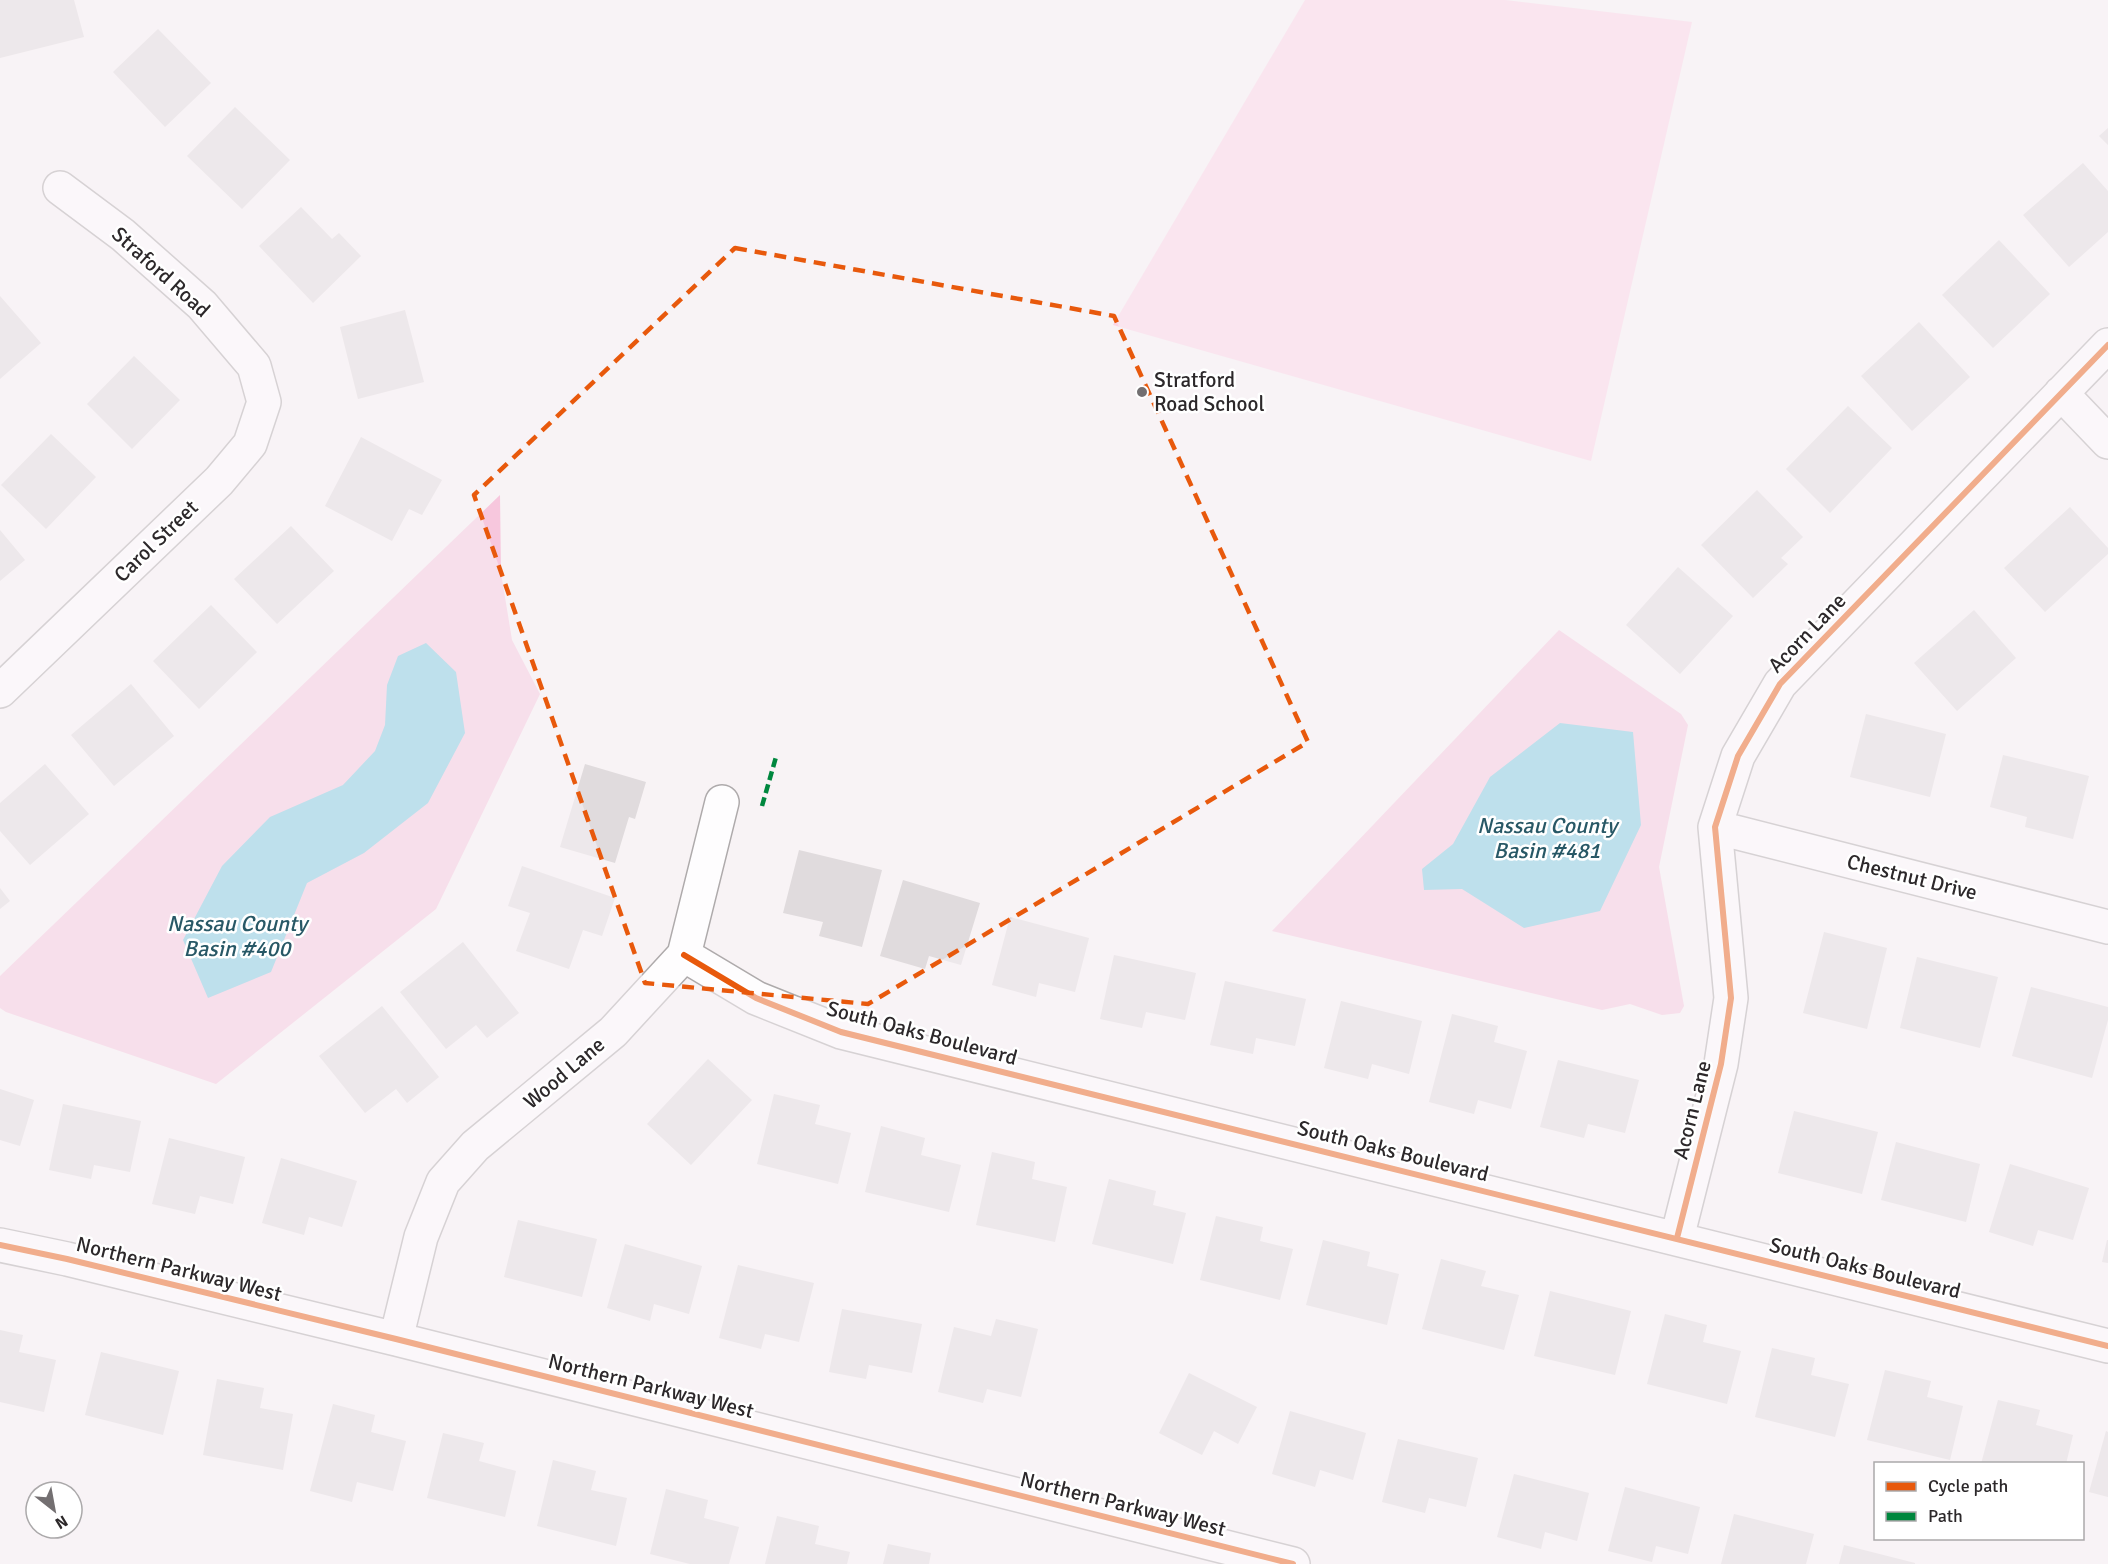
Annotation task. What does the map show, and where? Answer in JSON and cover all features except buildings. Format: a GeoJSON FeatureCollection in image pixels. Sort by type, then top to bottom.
{"type":"FeatureCollection","features":[{"type":"Feature","properties":{"kind":"street","name":"Straford Road"},"geometry":{"type":"LineString","coordinates":[[60,188],[123,235],[202,305],[254,366]]}},
{"type":"Feature","properties":{"kind":"street","name":"Acorn Lane"},"geometry":{"type":"LineString","coordinates":[[1677,1238],[1721,1064],[1731,998],[1715,827],[1738,756],[1780,684],[2108,345]]}},
{"type":"Feature","properties":{"kind":"street","name":"Carol Street"},"geometry":{"type":"LineString","coordinates":[[0,691],[219,481],[250,444],[264,402],[254,366]]}},
{"type":"Feature","properties":{"kind":"street"},"geometry":{"type":"LineString","coordinates":[[2061,393],[2108,442]]}},
{"type":"Feature","properties":{"kind":"street","name":"Wood Lane"},"geometry":{"type":"LineString","coordinates":[[396,1339],[421,1237],[443,1182],[475,1146],[613,1032],[684,955],[722,802]]}},
{"type":"Feature","properties":{"kind":"street","name":"Chestnut Drive"},"geometry":{"type":"LineString","coordinates":[[1715,827],[2108,927]]}},
{"type":"Feature","properties":{"kind":"street","name":"South Oaks Boulevard"},"geometry":{"type":"LineString","coordinates":[[684,955],[756,998],[841,1032],[2108,1346]]}},
{"type":"Feature","properties":{"kind":"street","name":"Northern Parkway West"},"geometry":{"type":"LineString","coordinates":[[0,1245],[67,1258],[396,1339],[1293,1564]]}},
{"type":"Feature","properties":{"kind":"highlighted area"},"geometry":{"type":"Polygon","coordinates":[[[735,248],[1114,316],[1308,742],[868,1004],[645,983],[474,495],[735,248]]]}},
{"type":"Feature","properties":{"kind":"shaded area"},"geometry":{"type":"Polygon","coordinates":[[[1305,0],[1505,0],[1692,22],[1591,461],[1113,325],[1305,0]]]}},
{"type":"Feature","properties":{"kind":"shaded area"},"geometry":{"type":"Polygon","coordinates":[[[500,495],[501,573],[512,640],[540,694],[436,909],[216,1084],[0,1008],[0,976],[500,495]]]}},
{"type":"Feature","properties":{"kind":"shaded area"},"geometry":{"type":"Polygon","coordinates":[[[1559,630],[1681,714],[1688,725],[1659,867],[1684,1006],[1680,1013],[1662,1015],[1630,1004],[1602,1010],[1272,931],[1559,630]]]}},
{"type":"Feature","properties":{"kind":"water","name":"Nassau County Basin #400"},"geometry":{"type":"Polygon","coordinates":[[[426,643],[456,672],[465,733],[428,803],[364,853],[307,883],[271,972],[208,998],[183,940],[222,866],[270,817],[343,785],[375,751],[385,725],[387,685],[398,656],[426,643]]]}},
{"type":"Feature","properties":{"kind":"water","name":"Nassau County Basin #481"},"geometry":{"type":"Polygon","coordinates":[[[1560,723],[1633,732],[1641,825],[1600,911],[1524,928],[1462,889],[1424,890],[1422,869],[1453,844],[1490,777],[1560,723]]]}},
{"type":"Feature","properties":{"kind":"marked path"},"geometry":{"type":"LineString","coordinates":[[762,806],[776,757]]}},
{"type":"Feature","properties":{"kind":"cycle path"},"geometry":{"type":"LineString","coordinates":[[1677,1238],[1721,1064],[1731,998],[1715,827],[1738,756],[1780,684],[2108,345]]}},
{"type":"Feature","properties":{"kind":"cycle path"},"geometry":{"type":"LineString","coordinates":[[684,955],[756,998],[841,1032],[2108,1346]]}},
{"type":"Feature","properties":{"kind":"cycle path"},"geometry":{"type":"LineString","coordinates":[[0,1245],[67,1259],[396,1339],[1293,1564]]}},
{"type":"Feature","properties":{"kind":"place","name":"Stratford Road School"},"geometry":{"type":"Point","coordinates":[1142,392]}}]}
